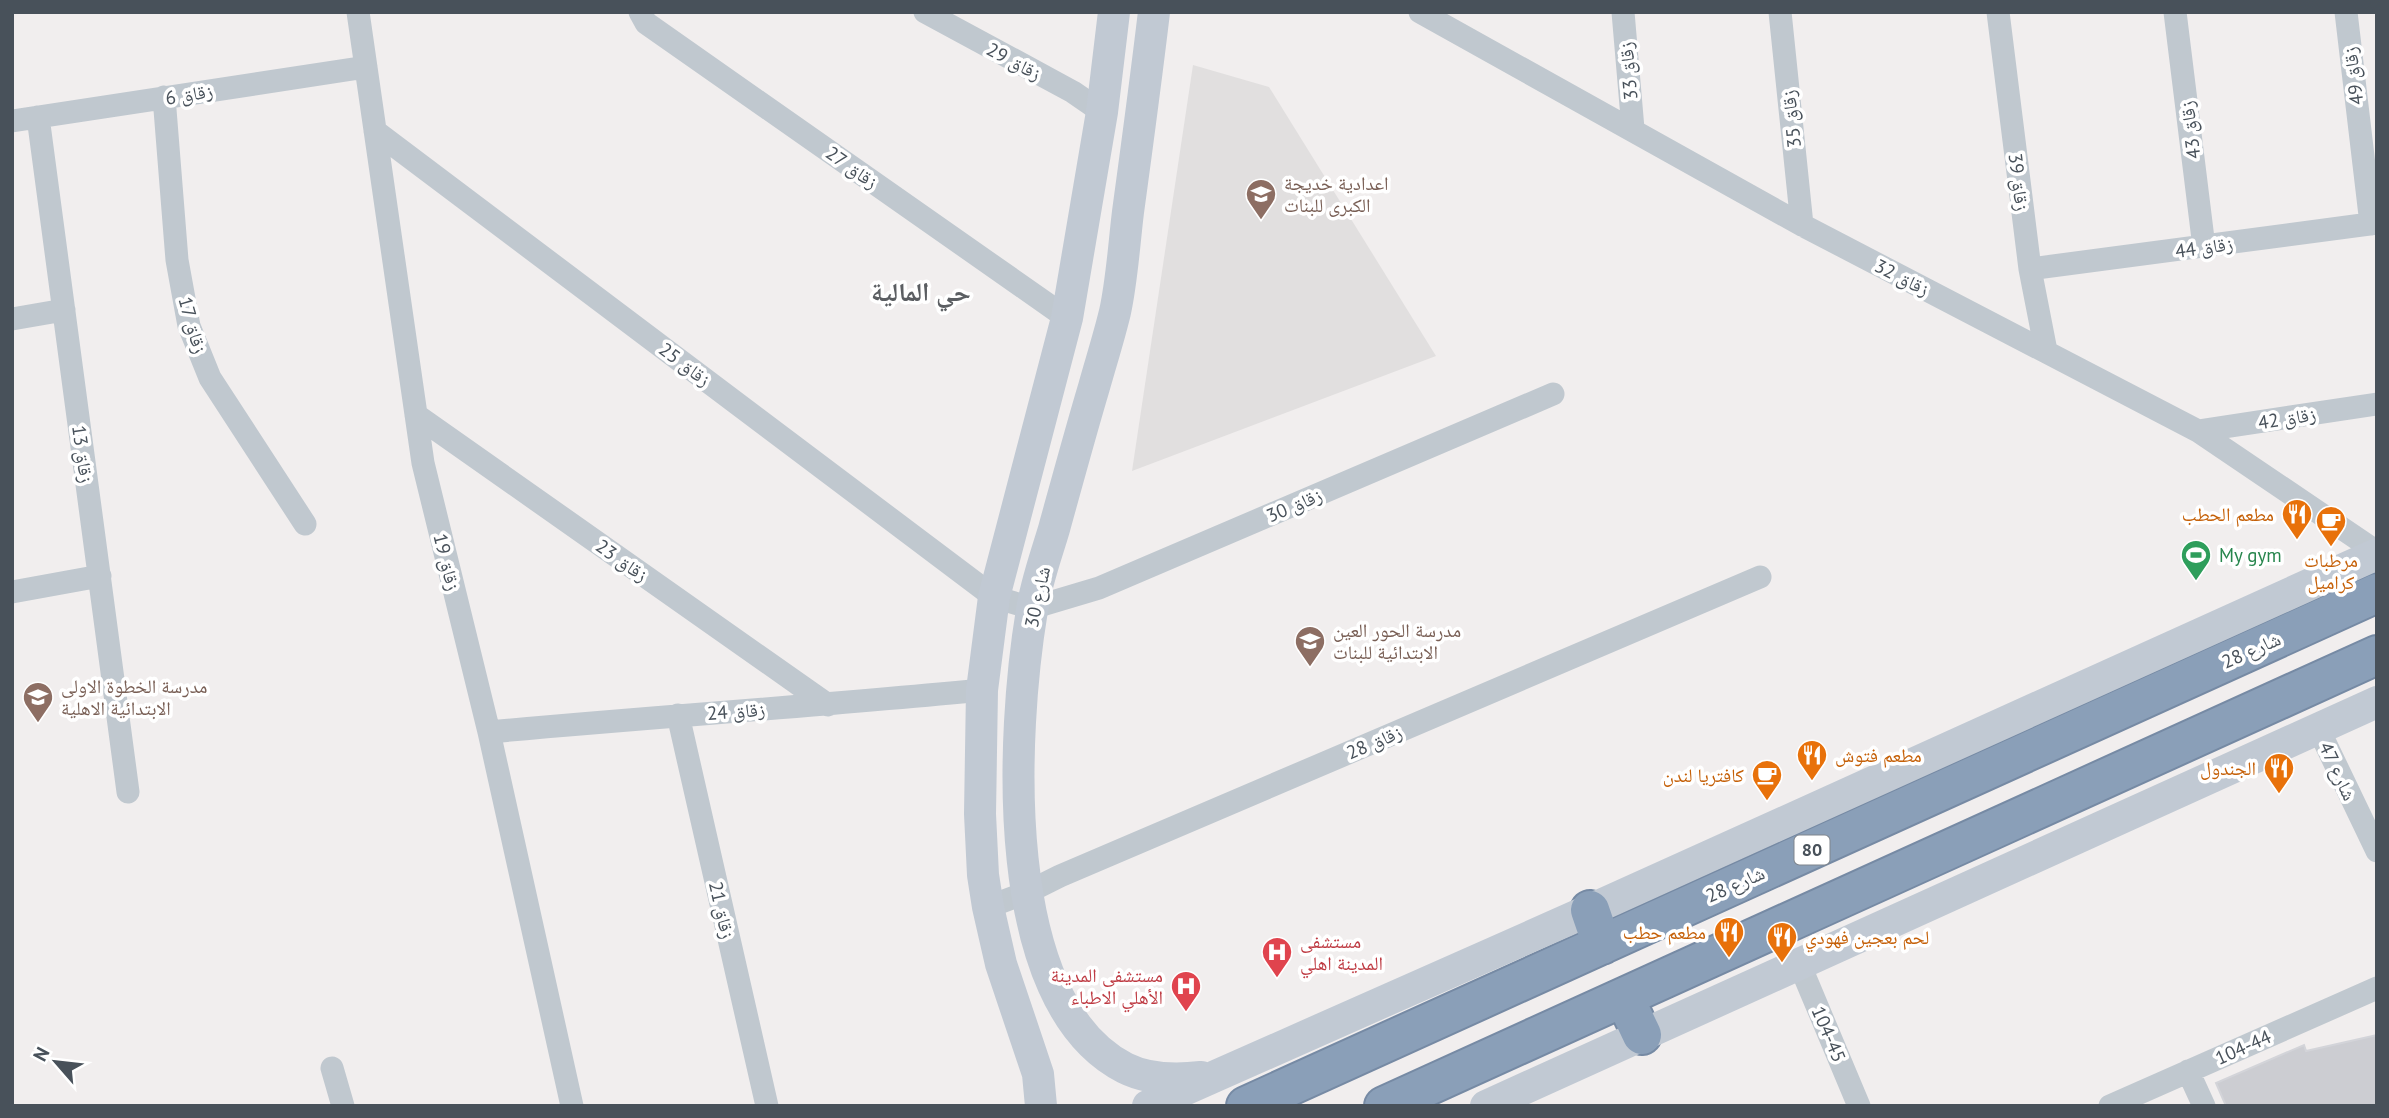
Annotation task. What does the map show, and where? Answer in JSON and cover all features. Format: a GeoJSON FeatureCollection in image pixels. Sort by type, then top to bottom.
{"type":"FeatureCollection","features":[{"type":"Feature","properties":{"kind":"highway","name":"شارع 28"},"geometry":{"type":"LineString","coordinates":[[1247,1106],[1596,928],[2377,593]]}},
{"type":"Feature","properties":{"kind":"highway"},"geometry":{"type":"LineString","coordinates":[[1384,1106],[2377,655]]}},
{"type":"Feature","properties":{"kind":"highway"},"geometry":{"type":"LineString","coordinates":[[1624,997],[1642,1035]]}},
{"type":"Feature","properties":{"kind":"main road","name":"شارع 30"},"geometry":{"type":"LineString","coordinates":[[1041,1106],[1038,1074],[1001,964],[983,875],[979,814],[982,690],[995,597],[1068,318],[1102,112],[1114,12]]}},
{"type":"Feature","properties":{"kind":"main road","name":"شارع 30"},"geometry":{"type":"LineString","coordinates":[[1154,12],[1115,311],[1032,608],[1021,699],[1018,777],[1028,892],[1041,954],[1062,1004],[1085,1036],[1105,1055],[1126,1069],[1170,1080],[1216,1075]]}},
{"type":"Feature","properties":{"kind":"main road"},"geometry":{"type":"LineString","coordinates":[[1149,1106],[1216,1075],[1596,928],[2377,553]]}},
{"type":"Feature","properties":{"kind":"main road"},"geometry":{"type":"LineString","coordinates":[[1486,1106],[2377,702]]}},
{"type":"Feature","properties":{"kind":"street","name":"زقاق 19"},"geometry":{"type":"LineString","coordinates":[[358,12],[423,463],[489,732],[572,1106]]}},
{"type":"Feature","properties":{"kind":"street","name":"زقاق 27"},"geometry":{"type":"LineString","coordinates":[[640,12],[646,23],[1068,318]]}},
{"type":"Feature","properties":{"kind":"street","name":"زقاق 29"},"geometry":{"type":"LineString","coordinates":[[925,12],[1073,92],[1102,112]]}},
{"type":"Feature","properties":{"kind":"street","name":"زقاق 33"},"geometry":{"type":"LineString","coordinates":[[1623,12],[1633,129]]}},
{"type":"Feature","properties":{"kind":"street","name":"زقاق 35"},"geometry":{"type":"LineString","coordinates":[[1780,12],[1802,226]]}},
{"type":"Feature","properties":{"kind":"street","name":"زقاق 39"},"geometry":{"type":"LineString","coordinates":[[1998,12],[2030,269],[2046,351]]}},
{"type":"Feature","properties":{"kind":"street","name":"زقاق 43"},"geometry":{"type":"LineString","coordinates":[[2175,12],[2204,247]]}},
{"type":"Feature","properties":{"kind":"street","name":"زقاق 49"},"geometry":{"type":"LineString","coordinates":[[2346,12],[2374,223]]}},
{"type":"Feature","properties":{"kind":"street","name":"زقاق 32"},"geometry":{"type":"LineString","coordinates":[[1423,13],[1802,226],[2198,431],[2377,553]]}},
{"type":"Feature","properties":{"kind":"street","name":"زقاق 6"},"geometry":{"type":"LineString","coordinates":[[12,121],[366,66]]}},
{"type":"Feature","properties":{"kind":"street","name":"زقاق 17"},"geometry":{"type":"LineString","coordinates":[[164,97],[177,260],[189,326],[210,378],[305,524]]}},
{"type":"Feature","properties":{"kind":"street","name":"زقاق 13"},"geometry":{"type":"LineString","coordinates":[[38,117],[128,792]]}},
{"type":"Feature","properties":{"kind":"street","name":"زقاق 25"},"geometry":{"type":"LineString","coordinates":[[375,131],[995,597]]}},
{"type":"Feature","properties":{"kind":"street","name":"زقاق 44"},"geometry":{"type":"LineString","coordinates":[[2030,269],[2374,223]]}},
{"type":"Feature","properties":{"kind":"street"},"geometry":{"type":"LineString","coordinates":[[12,319],[64,310]]}},
{"type":"Feature","properties":{"kind":"street","name":"زقاق 30"},"geometry":{"type":"LineString","coordinates":[[1032,608],[1099,588],[1553,394]]}},
{"type":"Feature","properties":{"kind":"street","name":"زقاق 42"},"geometry":{"type":"LineString","coordinates":[[2198,431],[2377,404]]}},
{"type":"Feature","properties":{"kind":"street","name":"زقاق 23"},"geometry":{"type":"LineString","coordinates":[[416,415],[828,705]]}},
{"type":"Feature","properties":{"kind":"street"},"geometry":{"type":"LineString","coordinates":[[12,592],[100,576]]}},
{"type":"Feature","properties":{"kind":"street","name":"زقاق 28"},"geometry":{"type":"LineString","coordinates":[[988,907],[1760,577]]}},
{"type":"Feature","properties":{"kind":"street"},"geometry":{"type":"LineString","coordinates":[[995,597],[1032,608]]}},
{"type":"Feature","properties":{"kind":"street","name":"زقاق 24"},"geometry":{"type":"LineString","coordinates":[[489,732],[982,690]]}},
{"type":"Feature","properties":{"kind":"street","name":"زقاق 21"},"geometry":{"type":"LineString","coordinates":[[678,715],[767,1106]]}},
{"type":"Feature","properties":{"kind":"street","name":"شارع 47"},"geometry":{"type":"LineString","coordinates":[[2318,728],[2377,851]]}},
{"type":"Feature","properties":{"kind":"street","name":"104-45"},"geometry":{"type":"LineString","coordinates":[[1800,963],[1859,1106]]}},
{"type":"Feature","properties":{"kind":"street","name":"104-44"},"geometry":{"type":"LineString","coordinates":[[2109,1106],[2377,988]]}},
{"type":"Feature","properties":{"kind":"street"},"geometry":{"type":"LineString","coordinates":[[332,1068],[343,1106]]}},
{"type":"Feature","properties":{"kind":"street"},"geometry":{"type":"LineString","coordinates":[[2188,1071],[2204,1106]]}},
{"type":"Feature","properties":{"kind":"shaded area","name":"اعدادية خديجة الكبرى للبنات"},"geometry":{"type":"Polygon","coordinates":[[[1193,65],[1269,87],[1436,356],[1132,471],[1193,65]]]}},
{"type":"Feature","properties":{"kind":"building"},"geometry":{"type":"Polygon","coordinates":[[[2377,1035],[2377,1106],[2226,1106],[2216,1083],[2304,1045],[2306,1051],[2377,1035]]]}},
{"type":"Feature","properties":{"kind":"place","name":"اعدادية خديجة الكبرى للبنات"},"geometry":{"type":"Point","coordinates":[1261,221]}},
{"type":"Feature","properties":{"kind":"place","name":"مطعم الحطب"},"geometry":{"type":"Point","coordinates":[2297,541]}},
{"type":"Feature","properties":{"kind":"place","name":"مرطبات كراميل"},"geometry":{"type":"Point","coordinates":[2331,548]}},
{"type":"Feature","properties":{"kind":"place","name":"My gym"},"geometry":{"type":"Point","coordinates":[2196,582]}},
{"type":"Feature","properties":{"kind":"place","name":"مدرسة الحور العين الابتدائية للبنات"},"geometry":{"type":"Point","coordinates":[1310,668]}},
{"type":"Feature","properties":{"kind":"place","name":"مدرسة الخطوة الاولى الابتدائية الاهلية"},"geometry":{"type":"Point","coordinates":[38,724]}},
{"type":"Feature","properties":{"kind":"place","name":"مطعم فتوش"},"geometry":{"type":"Point","coordinates":[1812,782]}},
{"type":"Feature","properties":{"kind":"place","name":"الجندول"},"geometry":{"type":"Point","coordinates":[2279,795]}},
{"type":"Feature","properties":{"kind":"place","name":"كافتريا لندن"},"geometry":{"type":"Point","coordinates":[1767,802]}},
{"type":"Feature","properties":{"kind":"place","name":"مطعم حطب"},"geometry":{"type":"Point","coordinates":[1729,959]}},
{"type":"Feature","properties":{"kind":"place","name":"لحم بعجين فهودي"},"geometry":{"type":"Point","coordinates":[1782,964]}},
{"type":"Feature","properties":{"kind":"place","name":"مستشفى المدينة اهلي"},"geometry":{"type":"Point","coordinates":[1277,979]}},
{"type":"Feature","properties":{"kind":"place","name":"مستشفى المدينة الأهلي الاطباء"},"geometry":{"type":"Point","coordinates":[1186,1013]}},
{"type":"Feature","properties":{"kind":"district","name":"حي المالية"},"geometry":{"type":"Point","coordinates":[921,292]}}]}
